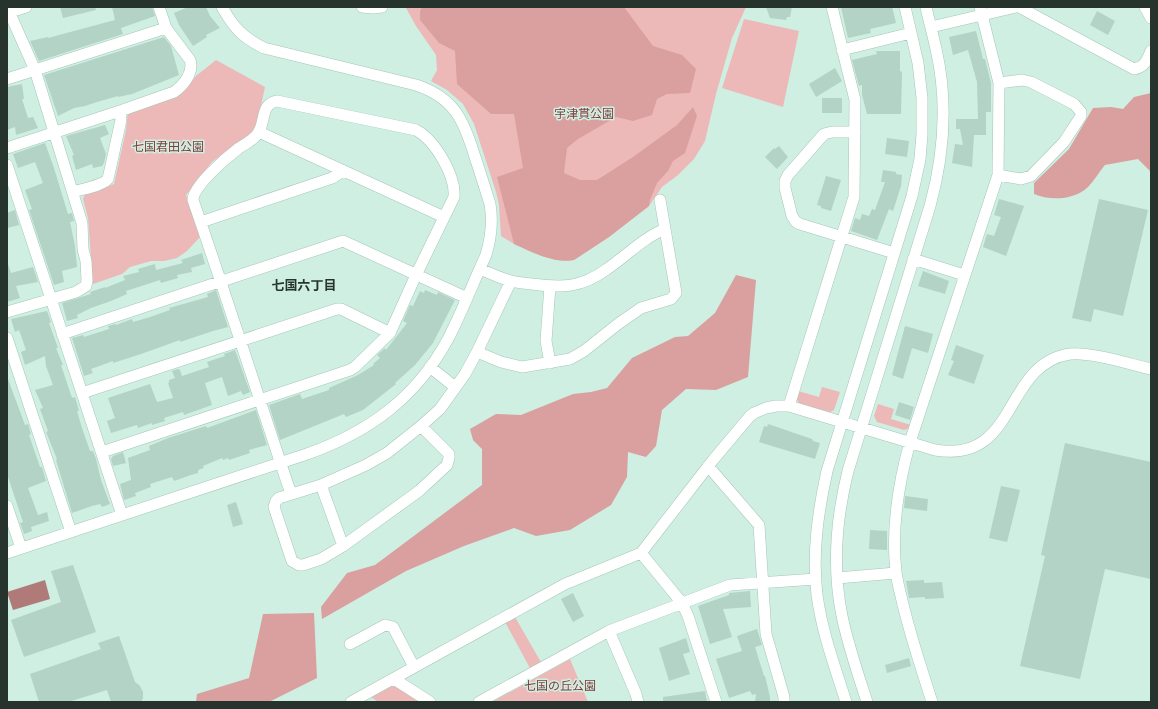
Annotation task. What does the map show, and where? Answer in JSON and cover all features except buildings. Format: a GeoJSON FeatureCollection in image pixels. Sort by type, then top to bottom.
{"type":"FeatureCollection","features":[{"type":"Feature","properties":{"kind":"street"},"geometry":{"type":"LineString","coordinates":[[7,312],[83,288],[86,286],[87,280],[86,261],[83,249],[82,223],[73,192],[35,70],[8,11],[26,7]]}},
{"type":"Feature","properties":{"kind":"street"},"geometry":{"type":"LineString","coordinates":[[7,148],[120,111],[174,92],[178,89],[190,74],[192,65],[190,60],[166,28],[159,7]]}},
{"type":"Feature","properties":{"kind":"street"},"geometry":{"type":"LineString","coordinates":[[7,552],[280,463],[332,445],[364,429],[401,400],[430,367],[447,340],[480,269],[487,250],[490,235],[490,204],[467,131],[460,116],[447,102],[430,91],[416,85],[264,48],[243,36],[234,26],[222,7]]}},
{"type":"Feature","properties":{"kind":"street"},"geometry":{"type":"LineString","coordinates":[[362,7],[382,7]]}},
{"type":"Feature","properties":{"kind":"street"},"geometry":{"type":"LineString","coordinates":[[789,406],[854,197],[854,100],[832,7]]}},
{"type":"Feature","properties":{"kind":"street"},"geometry":{"type":"LineString","coordinates":[[846,702],[825,632],[816,579],[815,546],[819,508],[827,471],[912,196],[920,159],[922,98],[918,63],[905,7]]}},
{"type":"Feature","properties":{"kind":"street"},"geometry":{"type":"LineString","coordinates":[[867,702],[842,617],[837,578],[836,554],[838,521],[842,496],[935,187],[939,167],[943,120],[941,84],[937,50],[926,7]]}},
{"type":"Feature","properties":{"kind":"street"},"geometry":{"type":"LineString","coordinates":[[931,27],[981,11],[1017,7],[1134,69],[1145,64],[1151,52]]}},
{"type":"Feature","properties":{"kind":"street"},"geometry":{"type":"LineString","coordinates":[[1145,7],[1151,18]]}},
{"type":"Feature","properties":{"kind":"street"},"geometry":{"type":"LineString","coordinates":[[932,702],[907,621],[896,573],[895,524],[897,498],[910,442],[998,175],[999,83],[981,11]]}},
{"type":"Feature","properties":{"kind":"street"},"geometry":{"type":"LineString","coordinates":[[7,79],[166,28]]}},
{"type":"Feature","properties":{"kind":"street"},"geometry":{"type":"LineString","coordinates":[[842,50],[911,33]]}},
{"type":"Feature","properties":{"kind":"street"},"geometry":{"type":"LineString","coordinates":[[998,175],[1020,179],[1031,176],[1064,142],[1081,116],[1081,112],[1074,104],[1031,82],[1022,80],[999,83]]}},
{"type":"Feature","properties":{"kind":"street"},"geometry":{"type":"LineString","coordinates":[[102,452],[260,400],[350,370],[390,333],[454,197],[455,189],[440,153],[421,133],[416,130],[277,101],[272,102],[266,108],[259,132],[214,169],[193,197],[193,200],[241,341],[260,400],[280,463],[291,494]]}},
{"type":"Feature","properties":{"kind":"street"},"geometry":{"type":"LineString","coordinates":[[73,192],[101,184],[106,182],[108,179],[120,120],[120,111]]}},
{"type":"Feature","properties":{"kind":"street"},"geometry":{"type":"LineString","coordinates":[[259,132],[444,217]]}},
{"type":"Feature","properties":{"kind":"street"},"geometry":{"type":"LineString","coordinates":[[854,132],[832,132],[824,134],[788,175],[785,181],[785,188],[792,216],[796,222],[800,224],[894,253]]}},
{"type":"Feature","properties":{"kind":"street"},"geometry":{"type":"LineString","coordinates":[[7,165],[122,515]]}},
{"type":"Feature","properties":{"kind":"street"},"geometry":{"type":"LineString","coordinates":[[201,222],[332,178],[343,171]]}},
{"type":"Feature","properties":{"kind":"street"},"geometry":{"type":"LineString","coordinates":[[477,352],[501,362],[522,367],[570,359],[584,351],[641,308],[674,297],[676,293],[660,200]]}},
{"type":"Feature","properties":{"kind":"street"},"geometry":{"type":"LineString","coordinates":[[480,269],[511,281],[550,286],[568,286],[581,283],[607,270],[658,232],[665,229]]}},
{"type":"Feature","properties":{"kind":"street"},"geometry":{"type":"LineString","coordinates":[[62,334],[343,241],[467,298]]}},
{"type":"Feature","properties":{"kind":"street"},"geometry":{"type":"LineString","coordinates":[[913,259],[964,275]]}},
{"type":"Feature","properties":{"kind":"street"},"geometry":{"type":"LineString","coordinates":[[421,426],[448,454],[449,458],[447,464],[419,491],[343,546],[321,559],[303,565],[299,565],[292,561],[274,507],[276,501],[291,494],[321,485],[366,465],[387,453],[440,409],[465,374],[511,281]]}},
{"type":"Feature","properties":{"kind":"street"},"geometry":{"type":"LineString","coordinates":[[550,286],[546,341],[550,363]]}},
{"type":"Feature","properties":{"kind":"street"},"geometry":{"type":"LineString","coordinates":[[82,393],[337,309],[341,309],[390,333]]}},
{"type":"Feature","properties":{"kind":"street"},"geometry":{"type":"LineString","coordinates":[[7,338],[71,532]]}},
{"type":"Feature","properties":{"kind":"street"},"geometry":{"type":"LineString","coordinates":[[351,702],[565,584],[641,553],[708,466],[754,414],[771,406],[789,406],[935,450],[966,450],[989,437],[998,428],[1028,379],[1042,365],[1060,356],[1084,354],[1151,369]]}},
{"type":"Feature","properties":{"kind":"street"},"geometry":{"type":"LineString","coordinates":[[430,367],[455,387]]}},
{"type":"Feature","properties":{"kind":"street"},"geometry":{"type":"LineString","coordinates":[[708,466],[759,525],[766,634],[784,697],[784,702]]}},
{"type":"Feature","properties":{"kind":"street"},"geometry":{"type":"LineString","coordinates":[[321,485],[343,546]]}},
{"type":"Feature","properties":{"kind":"street"},"geometry":{"type":"LineString","coordinates":[[7,506],[21,548]]}},
{"type":"Feature","properties":{"kind":"street"},"geometry":{"type":"LineString","coordinates":[[641,553],[682,603],[688,616],[716,702]]}},
{"type":"Feature","properties":{"kind":"street"},"geometry":{"type":"LineString","coordinates":[[837,578],[896,573]]}},
{"type":"Feature","properties":{"kind":"street"},"geometry":{"type":"LineString","coordinates":[[479,702],[609,631],[730,585],[816,579]]}},
{"type":"Feature","properties":{"kind":"street"},"geometry":{"type":"LineString","coordinates":[[350,644],[385,625],[390,625],[393,627],[414,667]]}},
{"type":"Feature","properties":{"kind":"street"},"geometry":{"type":"LineString","coordinates":[[609,631],[638,702]]}},
{"type":"Feature","properties":{"kind":"street"},"geometry":{"type":"LineString","coordinates":[[394,679],[430,702]]}},
{"type":"Feature","properties":{"kind":"green space","name":"宇津貫公園"},"geometry":{"type":"Polygon","coordinates":[[[422,7],[624,7],[653,46],[682,55],[696,69],[690,93],[667,94],[657,99],[652,115],[633,121],[616,117],[578,139],[567,148],[564,173],[580,180],[597,180],[633,157],[677,125],[693,107],[697,116],[685,153],[673,161],[668,171],[657,183],[649,206],[609,237],[574,260],[566,261],[551,259],[514,244],[497,177],[523,168],[514,114],[491,114],[457,84],[455,51],[439,43],[420,20],[420,11],[422,7]]]}},
{"type":"Feature","properties":{"kind":"green space","name":"宇津貫公園"},"geometry":{"type":"Polygon","coordinates":[[[746,7],[732,38],[716,94],[705,141],[694,159],[678,175],[662,187],[649,206],[609,237],[574,260],[568,261],[538,254],[514,244],[501,236],[499,205],[496,192],[474,124],[463,104],[447,90],[431,81],[437,70],[436,55],[416,26],[406,8],[746,7]]]}},
{"type":"Feature","properties":{"kind":"green space"},"geometry":{"type":"Polygon","coordinates":[[[744,19],[799,31],[783,107],[722,88],[744,19]]]}},
{"type":"Feature","properties":{"kind":"green space","name":"七国君田公園"},"geometry":{"type":"Polygon","coordinates":[[[216,60],[265,87],[256,129],[212,162],[186,195],[200,237],[187,251],[177,258],[164,261],[151,261],[130,267],[122,274],[93,284],[88,218],[83,199],[85,194],[114,184],[126,130],[128,111],[182,93],[196,76],[216,60]]]}},
{"type":"Feature","properties":{"kind":"green space"},"geometry":{"type":"Polygon","coordinates":[[[1151,93],[1151,172],[1138,159],[1105,165],[1088,187],[1076,195],[1062,198],[1047,198],[1034,194],[1034,183],[1069,149],[1093,108],[1111,107],[1123,109],[1134,97],[1151,93]]]}},
{"type":"Feature","properties":{"kind":"green space"},"geometry":{"type":"Polygon","coordinates":[[[736,275],[756,280],[748,377],[716,390],[686,389],[662,410],[656,446],[646,457],[628,452],[627,477],[611,505],[570,530],[536,536],[514,528],[464,546],[406,571],[322,619],[321,607],[347,573],[375,565],[482,485],[482,449],[473,440],[470,429],[496,414],[521,415],[573,394],[607,388],[632,358],[675,337],[688,336],[715,313],[736,275]]]}},
{"type":"Feature","properties":{"kind":"green space"},"geometry":{"type":"Polygon","coordinates":[[[822,387],[840,392],[834,410],[830,412],[799,404],[796,397],[798,391],[819,397],[822,387]]]}},
{"type":"Feature","properties":{"kind":"green space"},"geometry":{"type":"Polygon","coordinates":[[[878,404],[894,409],[891,419],[911,425],[910,428],[904,430],[877,422],[874,416],[878,404]]]}},
{"type":"Feature","properties":{"kind":"green space"},"geometry":{"type":"Polygon","coordinates":[[[314,613],[317,678],[269,702],[196,702],[197,694],[249,678],[263,614],[314,613]]]}},
{"type":"Feature","properties":{"kind":"green space"},"geometry":{"type":"Polygon","coordinates":[[[515,617],[542,664],[531,670],[505,622],[515,617]]]}},
{"type":"Feature","properties":{"kind":"green space","name":"七国の丘公園"},"geometry":{"type":"Polygon","coordinates":[[[570,659],[588,702],[492,702],[570,659]]]}},
{"type":"Feature","properties":{"kind":"green space"},"geometry":{"type":"Polygon","coordinates":[[[390,686],[396,686],[420,702],[378,702],[371,697],[390,686]]]}},
{"type":"Feature","properties":{"kind":"shaded area"},"geometry":{"type":"Polygon","coordinates":[[[45,580],[50,599],[13,610],[7,592],[45,580]]]}},
{"type":"Feature","properties":{"kind":"district","name":"七国六丁目"},"geometry":{"type":"Point","coordinates":[304,285]}}]}
